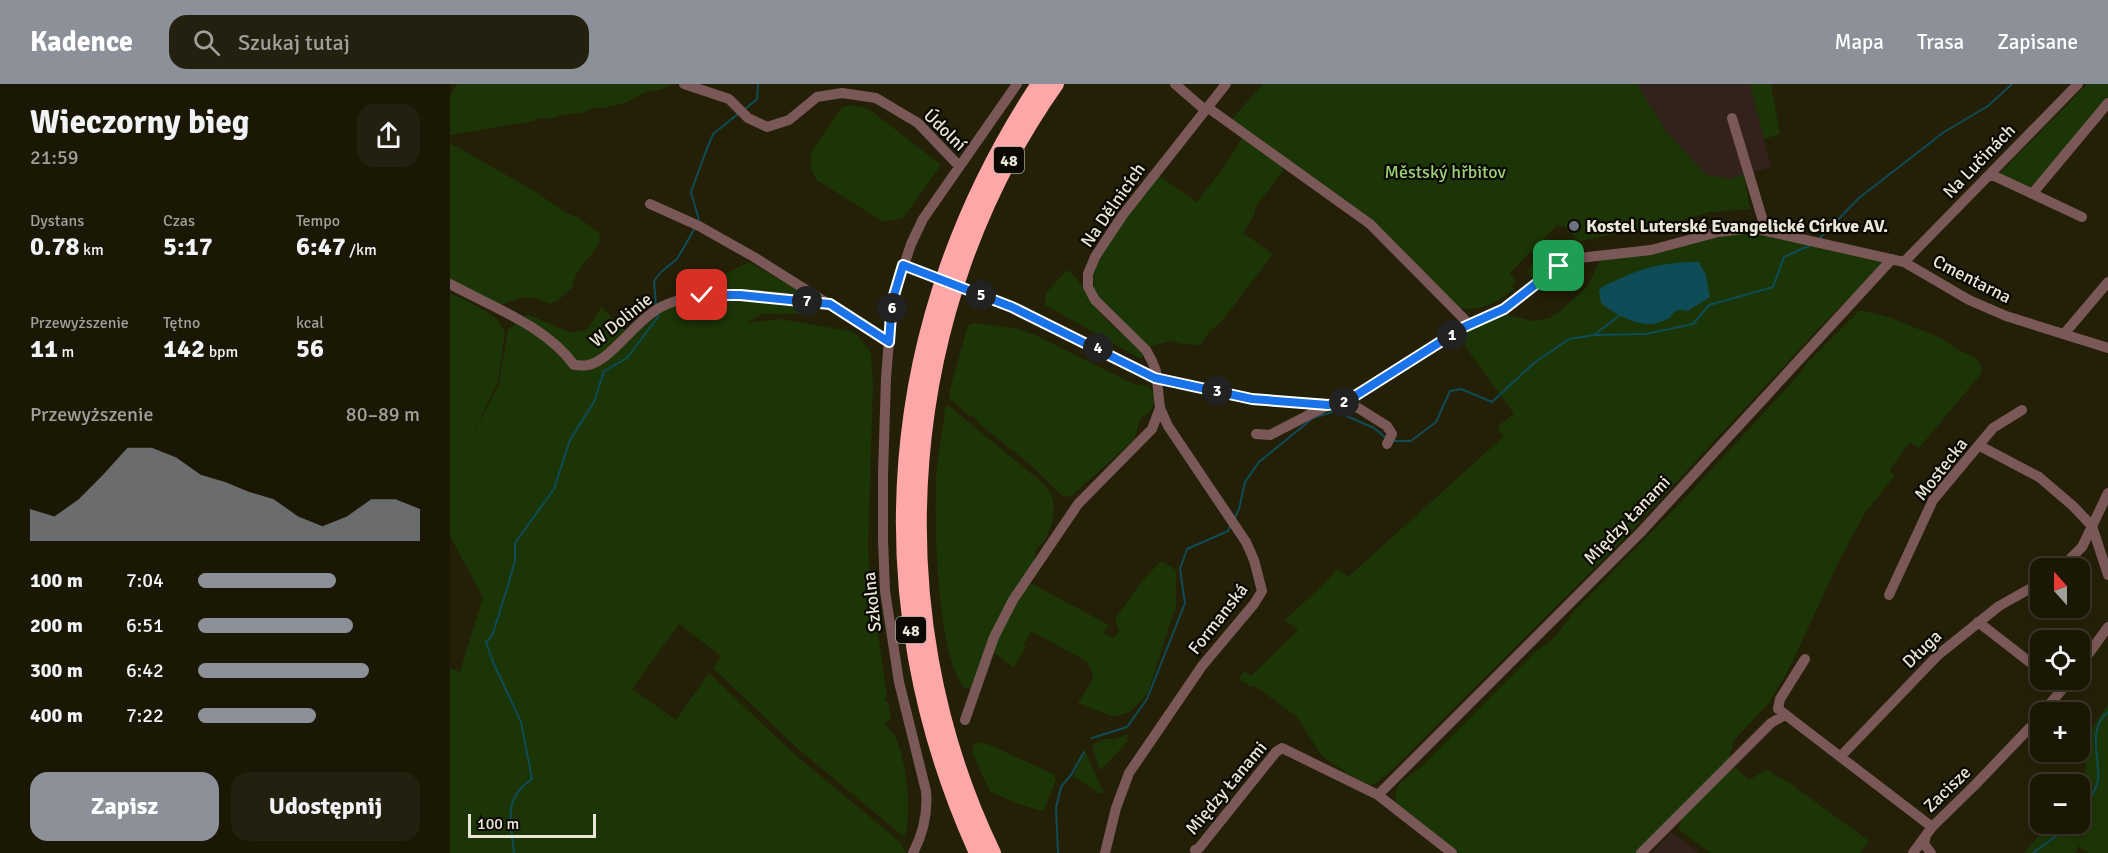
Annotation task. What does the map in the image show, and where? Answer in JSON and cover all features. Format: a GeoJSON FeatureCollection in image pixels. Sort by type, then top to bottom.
{"type":"FeatureCollection","features":[{"type":"Feature","properties":{"kind":"highway","name":"48"},"geometry":{"type":"LineString","coordinates":[[977,853],[948,783],[933,734],[914,647],[907,596],[904,538],[907,451],[915,392],[965,238],[998,152],[1039,84]]}},
{"type":"Feature","properties":{"kind":"highway","name":"48"},"geometry":{"type":"LineString","coordinates":[[965,238],[1015,149],[1056,84]]}},
{"type":"Feature","properties":{"kind":"highway","name":"48"},"geometry":{"type":"LineString","coordinates":[[937,322],[920,470],[918,543],[921,591],[927,638],[947,730],[960,774],[993,853]]}},
{"type":"Feature","properties":{"kind":"street","name":"Údolní"},"geometry":{"type":"LineString","coordinates":[[684,84],[729,99],[748,118],[766,127],[789,120],[817,97],[842,93],[876,98],[918,123],[959,166]]}},
{"type":"Feature","properties":{"kind":"street","name":"Szkolna"},"geometry":{"type":"LineString","coordinates":[[913,853],[923,829],[927,802],[925,785],[899,682],[885,591],[883,540],[883,474],[892,302],[911,243],[923,219],[1017,84]]}},
{"type":"Feature","properties":{"kind":"street"},"geometry":{"type":"LineString","coordinates":[[1175,84],[1370,224],[1470,325]]}},
{"type":"Feature","properties":{"kind":"street","name":"Na Dělnicích"},"geometry":{"type":"LineString","coordinates":[[1155,378],[1154,366],[1148,353],[1095,300],[1088,287],[1088,276],[1095,257],[1122,216],[1226,84]]}},
{"type":"Feature","properties":{"kind":"street","name":"Na Lučinách"},"geometry":{"type":"LineString","coordinates":[[1904,262],[2078,84]]}},
{"type":"Feature","properties":{"kind":"street"},"geometry":{"type":"LineString","coordinates":[[2032,194],[2108,103]]}},
{"type":"Feature","properties":{"kind":"street"},"geometry":{"type":"LineString","coordinates":[[1256,434],[1270,435],[1328,405],[1347,401],[1470,325],[1504,309],[1557,267],[1573,260],[1650,250],[1730,230],[1752,228],[1766,231],[1732,118]]}},
{"type":"Feature","properties":{"kind":"street"},"geometry":{"type":"LineString","coordinates":[[1990,174],[2082,217]]}},
{"type":"Feature","properties":{"kind":"street"},"geometry":{"type":"LineString","coordinates":[[650,204],[697,225],[754,257],[889,342]]}},
{"type":"Feature","properties":{"kind":"street","name":"Cmentarna"},"geometry":{"type":"LineString","coordinates":[[1766,231],[1904,262],[1969,300],[2006,316],[2108,348]]}},
{"type":"Feature","properties":{"kind":"street","name":"Między Łanami"},"geometry":{"type":"LineString","coordinates":[[1378,795],[1640,533],[1892,259]]}},
{"type":"Feature","properties":{"kind":"street"},"geometry":{"type":"LineString","coordinates":[[903,265],[1012,307],[1155,378],[1252,399],[1328,405]]}},
{"type":"Feature","properties":{"kind":"street"},"geometry":{"type":"LineString","coordinates":[[2064,334],[2108,282]]}},
{"type":"Feature","properties":{"kind":"street","name":"W Dolinie"},"geometry":{"type":"LineString","coordinates":[[450,284],[548,336],[565,352],[574,365],[589,365],[604,356],[650,313],[682,299],[702,295],[740,295],[830,304]]}},
{"type":"Feature","properties":{"kind":"street"},"geometry":{"type":"LineString","coordinates":[[965,720],[994,637],[1013,600],[1078,504],[1152,429],[1160,408],[1155,378]]}},
{"type":"Feature","properties":{"kind":"street"},"geometry":{"type":"LineString","coordinates":[[1347,401],[1387,426],[1389,439]]}},
{"type":"Feature","properties":{"kind":"street","name":"Formanská"},"geometry":{"type":"LineString","coordinates":[[1105,853],[1116,808],[1129,773],[1202,666],[1254,604],[1262,591],[1254,560],[1246,542],[1168,426],[1160,408]]}},
{"type":"Feature","properties":{"kind":"street","name":"Mostecka"},"geometry":{"type":"LineString","coordinates":[[1889,595],[1932,500],[1993,428],[2022,410]]}},
{"type":"Feature","properties":{"kind":"street"},"geometry":{"type":"LineString","coordinates":[[1152,429],[1168,426]]}},
{"type":"Feature","properties":{"kind":"street"},"geometry":{"type":"LineString","coordinates":[[1980,446],[2038,477],[2073,506],[2092,526],[2108,575]]}},
{"type":"Feature","properties":{"kind":"street"},"geometry":{"type":"LineString","coordinates":[[2071,558],[2082,547],[2108,493]]}},
{"type":"Feature","properties":{"kind":"street","name":"Długa"},"geometry":{"type":"LineString","coordinates":[[1841,756],[1938,655],[1999,606],[2030,589]]}},
{"type":"Feature","properties":{"kind":"street"},"geometry":{"type":"LineString","coordinates":[[1978,622],[2030,662]]}},
{"type":"Feature","properties":{"kind":"street"},"geometry":{"type":"LineString","coordinates":[[2090,652],[2108,627]]}},
{"type":"Feature","properties":{"kind":"street"},"geometry":{"type":"LineString","coordinates":[[1805,659],[1778,703],[1778,709],[1841,756]]}},
{"type":"Feature","properties":{"kind":"street"},"geometry":{"type":"LineString","coordinates":[[2052,702],[2062,690]]}},
{"type":"Feature","properties":{"kind":"street"},"geometry":{"type":"LineString","coordinates":[[1641,853],[1771,723],[1785,714]]}},
{"type":"Feature","properties":{"kind":"street","name":"Zacisze"},"geometry":{"type":"LineString","coordinates":[[1841,756],[1929,831],[2030,728]]}},
{"type":"Feature","properties":{"kind":"street","name":"Między Łanami"},"geometry":{"type":"LineString","coordinates":[[1196,850],[1276,752],[1282,748],[1378,795],[1452,853]]}},
{"type":"Feature","properties":{"kind":"street"},"geometry":{"type":"LineString","coordinates":[[1913,853],[1929,831]]}},
{"type":"Feature","properties":{"kind":"street"},"geometry":{"type":"LineString","coordinates":[[1929,831],[1924,844],[1931,853]]}},
{"type":"Feature","properties":{"kind":"shaded area"},"geometry":{"type":"Polygon","coordinates":[[[1636,84],[1750,84],[1771,167],[1730,179],[1706,175],[1666,131],[1636,84]]]}},
{"type":"Feature","properties":{"kind":"shaded area"},"geometry":{"type":"Polygon","coordinates":[[[1672,832],[1698,853],[1651,853],[1672,832]]]}},
{"type":"Feature","properties":{"kind":"green space"},"geometry":{"type":"Polygon","coordinates":[[[457,84],[672,84],[660,90],[648,91],[625,103],[592,108],[581,113],[547,119],[537,118],[534,121],[450,135],[450,96],[457,84]]]}},
{"type":"Feature","properties":{"kind":"green space","name":"Městský hřbitov"},"geometry":{"type":"Polygon","coordinates":[[[1263,84],[1637,84],[1666,131],[1706,175],[1730,179],[1744,175],[1750,209],[1710,212],[1666,225],[1579,241],[1564,226],[1562,228],[1558,224],[1511,272],[1510,274],[1516,281],[1512,285],[1514,288],[1508,293],[1480,308],[1457,307],[1364,214],[1231,120],[1263,84]]]}},
{"type":"Feature","properties":{"kind":"green space"},"geometry":{"type":"Polygon","coordinates":[[[1750,84],[1771,84],[1780,134],[1764,139],[1750,84]]]}},
{"type":"Feature","properties":{"kind":"green space"},"geometry":{"type":"Polygon","coordinates":[[[2087,84],[2108,84],[2108,97],[2031,189],[1999,174],[2087,84]]]}},
{"type":"Feature","properties":{"kind":"green space"},"geometry":{"type":"Polygon","coordinates":[[[851,105],[869,109],[941,165],[903,218],[883,222],[817,180],[812,171],[810,161],[812,151],[842,107],[851,105]]]}},
{"type":"Feature","properties":{"kind":"green space"},"geometry":{"type":"Polygon","coordinates":[[[1243,137],[1280,163],[1283,171],[1256,206],[1254,215],[1243,233],[1273,254],[1221,322],[1210,331],[1200,345],[1170,341],[1149,347],[1098,300],[1094,285],[1096,269],[1102,252],[1124,217],[1159,176],[1197,202],[1243,137]]]}},
{"type":"Feature","properties":{"kind":"green space"},"geometry":{"type":"Polygon","coordinates":[[[450,143],[534,191],[568,214],[578,217],[600,234],[596,247],[578,271],[573,287],[557,301],[550,304],[524,297],[499,305],[450,282],[450,143]]]}},
{"type":"Feature","properties":{"kind":"green space"},"geometry":{"type":"Polygon","coordinates":[[[1757,232],[1884,263],[1821,326],[1645,516],[1643,512],[1637,517],[1640,522],[1635,528],[1391,771],[1370,785],[1348,774],[1322,756],[1296,716],[1255,686],[1251,687],[1239,679],[1244,671],[1251,676],[1298,630],[1285,620],[1337,569],[1348,577],[1503,437],[1498,426],[1514,414],[1458,336],[1503,314],[1532,321],[1550,318],[1588,285],[1601,258],[1710,236],[1757,232]]]}},
{"type":"Feature","properties":{"kind":"green space"},"geometry":{"type":"Polygon","coordinates":[[[1559,245],[1569,250],[1533,279],[1528,272],[1529,268],[1553,247],[1559,245]]]}},
{"type":"Feature","properties":{"kind":"green space"},"geometry":{"type":"Polygon","coordinates":[[[749,262],[814,299],[812,314],[762,314],[747,323],[780,319],[849,331],[858,336],[871,353],[873,385],[868,547],[870,579],[887,696],[885,699],[888,702],[891,720],[884,724],[895,737],[900,748],[905,773],[908,816],[904,837],[797,748],[713,668],[721,656],[679,624],[632,689],[676,720],[709,673],[793,753],[901,843],[906,853],[450,853],[450,668],[460,672],[483,597],[450,536],[450,293],[497,319],[505,332],[498,381],[471,439],[499,384],[508,330],[527,314],[571,333],[588,329],[601,307],[627,332],[677,298],[749,262]]]}},
{"type":"Feature","properties":{"kind":"green space"},"geometry":{"type":"Polygon","coordinates":[[[1067,270],[1076,278],[1101,314],[1142,352],[1141,359],[1045,305],[1046,293],[1067,270]]]}},
{"type":"Feature","properties":{"kind":"green space"},"geometry":{"type":"Polygon","coordinates":[[[1860,310],[1891,318],[1941,338],[1958,350],[1973,356],[1980,363],[1981,374],[1919,448],[1910,442],[1889,471],[1895,475],[1865,513],[1855,531],[1791,665],[1769,703],[1734,740],[1727,765],[1637,853],[1459,853],[1397,806],[1395,795],[1399,784],[1421,767],[1537,650],[1554,638],[1575,610],[1686,497],[1809,361],[1860,310]]]}},
{"type":"Feature","properties":{"kind":"green space"},"geometry":{"type":"Polygon","coordinates":[[[974,323],[1014,328],[1035,335],[1134,384],[1148,386],[1154,393],[1155,399],[1151,411],[1140,419],[1134,440],[1070,497],[1058,492],[1033,467],[978,423],[975,417],[970,416],[950,399],[949,393],[968,325],[974,323]]]}},
{"type":"Feature","properties":{"kind":"green space"},"geometry":{"type":"Polygon","coordinates":[[[948,405],[1045,485],[1051,494],[1054,506],[1052,524],[1044,542],[1036,549],[1034,562],[999,616],[972,688],[966,689],[956,673],[949,650],[939,590],[937,472],[945,408],[948,405]]]}},
{"type":"Feature","properties":{"kind":"green space"},"geometry":{"type":"Polygon","coordinates":[[[1161,561],[1176,570],[1176,605],[1148,693],[1130,712],[1111,716],[1078,703],[1093,679],[1086,661],[1031,631],[1024,645],[1026,647],[1015,666],[1013,667],[994,653],[1001,628],[1030,583],[1109,625],[1103,633],[1114,638],[1119,631],[1115,619],[1142,581],[1161,561]]]}},
{"type":"Feature","properties":{"kind":"green space"},"geometry":{"type":"Polygon","coordinates":[[[2108,704],[2108,853],[2089,853],[2078,846],[2075,853],[2024,853],[2040,834],[2090,834],[2090,774],[2085,774],[2085,762],[2090,762],[2090,731],[2108,704]]]}},
{"type":"Feature","properties":{"kind":"green space"},"geometry":{"type":"Polygon","coordinates":[[[1130,735],[1125,739],[1130,738],[1128,741],[1102,769],[1099,769],[1092,745],[1104,739],[1115,739],[1130,735]]]}},
{"type":"Feature","properties":{"kind":"green space"},"geometry":{"type":"Polygon","coordinates":[[[978,742],[990,745],[1053,774],[1056,780],[1044,810],[1013,802],[990,791],[973,755],[973,746],[978,742]]]}},
{"type":"Feature","properties":{"kind":"green space"},"geometry":{"type":"Polygon","coordinates":[[[1085,751],[1104,793],[1099,793],[1073,776],[1085,751]]]}},
{"type":"Feature","properties":{"kind":"green space"},"geometry":{"type":"Polygon","coordinates":[[[1735,767],[1749,780],[1767,769],[1869,841],[1860,853],[1711,853],[1678,829],[1683,815],[1735,767]]]}},
{"type":"Feature","properties":{"kind":"water"},"geometry":{"type":"Polygon","coordinates":[[[1699,262],[1706,276],[1710,297],[1688,311],[1678,310],[1670,318],[1645,324],[1624,318],[1601,303],[1599,291],[1614,281],[1654,267],[1699,262]]]}},
{"type":"Feature","properties":{"kind":"waterway"},"geometry":{"type":"LineString","coordinates":[[745,109],[757,99],[758,84]]}},
{"type":"Feature","properties":{"kind":"waterway"},"geometry":{"type":"LineString","coordinates":[[1818,240],[1859,198],[1944,132],[1988,106],[2012,84]]}},
{"type":"Feature","properties":{"kind":"waterway"},"geometry":{"type":"LineString","coordinates":[[699,220],[691,192],[706,151],[713,134],[738,114]]}},
{"type":"Feature","properties":{"kind":"waterway"},"geometry":{"type":"LineString","coordinates":[[656,306],[654,281],[677,259],[695,228]]}},
{"type":"Feature","properties":{"kind":"waterway"},"geometry":{"type":"LineString","coordinates":[[1596,335],[1646,334],[1693,324],[1709,305],[1773,287],[1784,257],[1811,245]]}},
{"type":"Feature","properties":{"kind":"waterway"},"geometry":{"type":"LineString","coordinates":[[514,853],[510,821],[512,803],[522,787],[532,779],[521,722],[486,642],[492,636],[506,592],[515,561],[515,543],[554,489],[570,440],[594,402],[604,371],[627,358],[658,315]]}},
{"type":"Feature","properties":{"kind":"waterway"},"geometry":{"type":"LineString","coordinates":[[1394,441],[1411,441],[1436,422],[1450,391],[1461,389],[1492,402],[1534,363],[1569,339],[1594,335],[1620,315]]}},
{"type":"Feature","properties":{"kind":"waterway"},"geometry":{"type":"LineString","coordinates":[[1234,519],[1239,509],[1245,482],[1259,462],[1313,418],[1335,411],[1374,428],[1386,438]]}},
{"type":"Feature","properties":{"kind":"waterway"},"geometry":{"type":"LineString","coordinates":[[1092,738],[1127,727],[1147,699],[1185,603],[1180,569],[1187,549],[1228,531],[1230,526]]}},
{"type":"Feature","properties":{"kind":"waterway"},"geometry":{"type":"LineString","coordinates":[[2090,797],[2098,780],[2096,735],[2098,726],[2108,712]]}},
{"type":"Feature","properties":{"kind":"waterway"},"geometry":{"type":"LineString","coordinates":[[1058,853],[1056,808],[1061,787],[1084,752]]}},
{"type":"Feature","properties":{"kind":"waterway"},"geometry":{"type":"LineString","coordinates":[[2033,853],[2059,834]]}},
{"type":"Feature","properties":{"kind":"place","name":"Kostel Luterské Evangelické Církve AV."},"geometry":{"type":"Point","coordinates":[1574,226]}},
{"type":"Feature","properties":{"kind":"route"},"geometry":{"type":"LineString","coordinates":[[702,295],[740,295],[830,304],[889,342],[892,302],[903,265],[934,275],[1012,307],[1155,378],[1252,399],[1328,405],[1347,401],[1464,327],[1504,309],[1559,266]]}}]}
